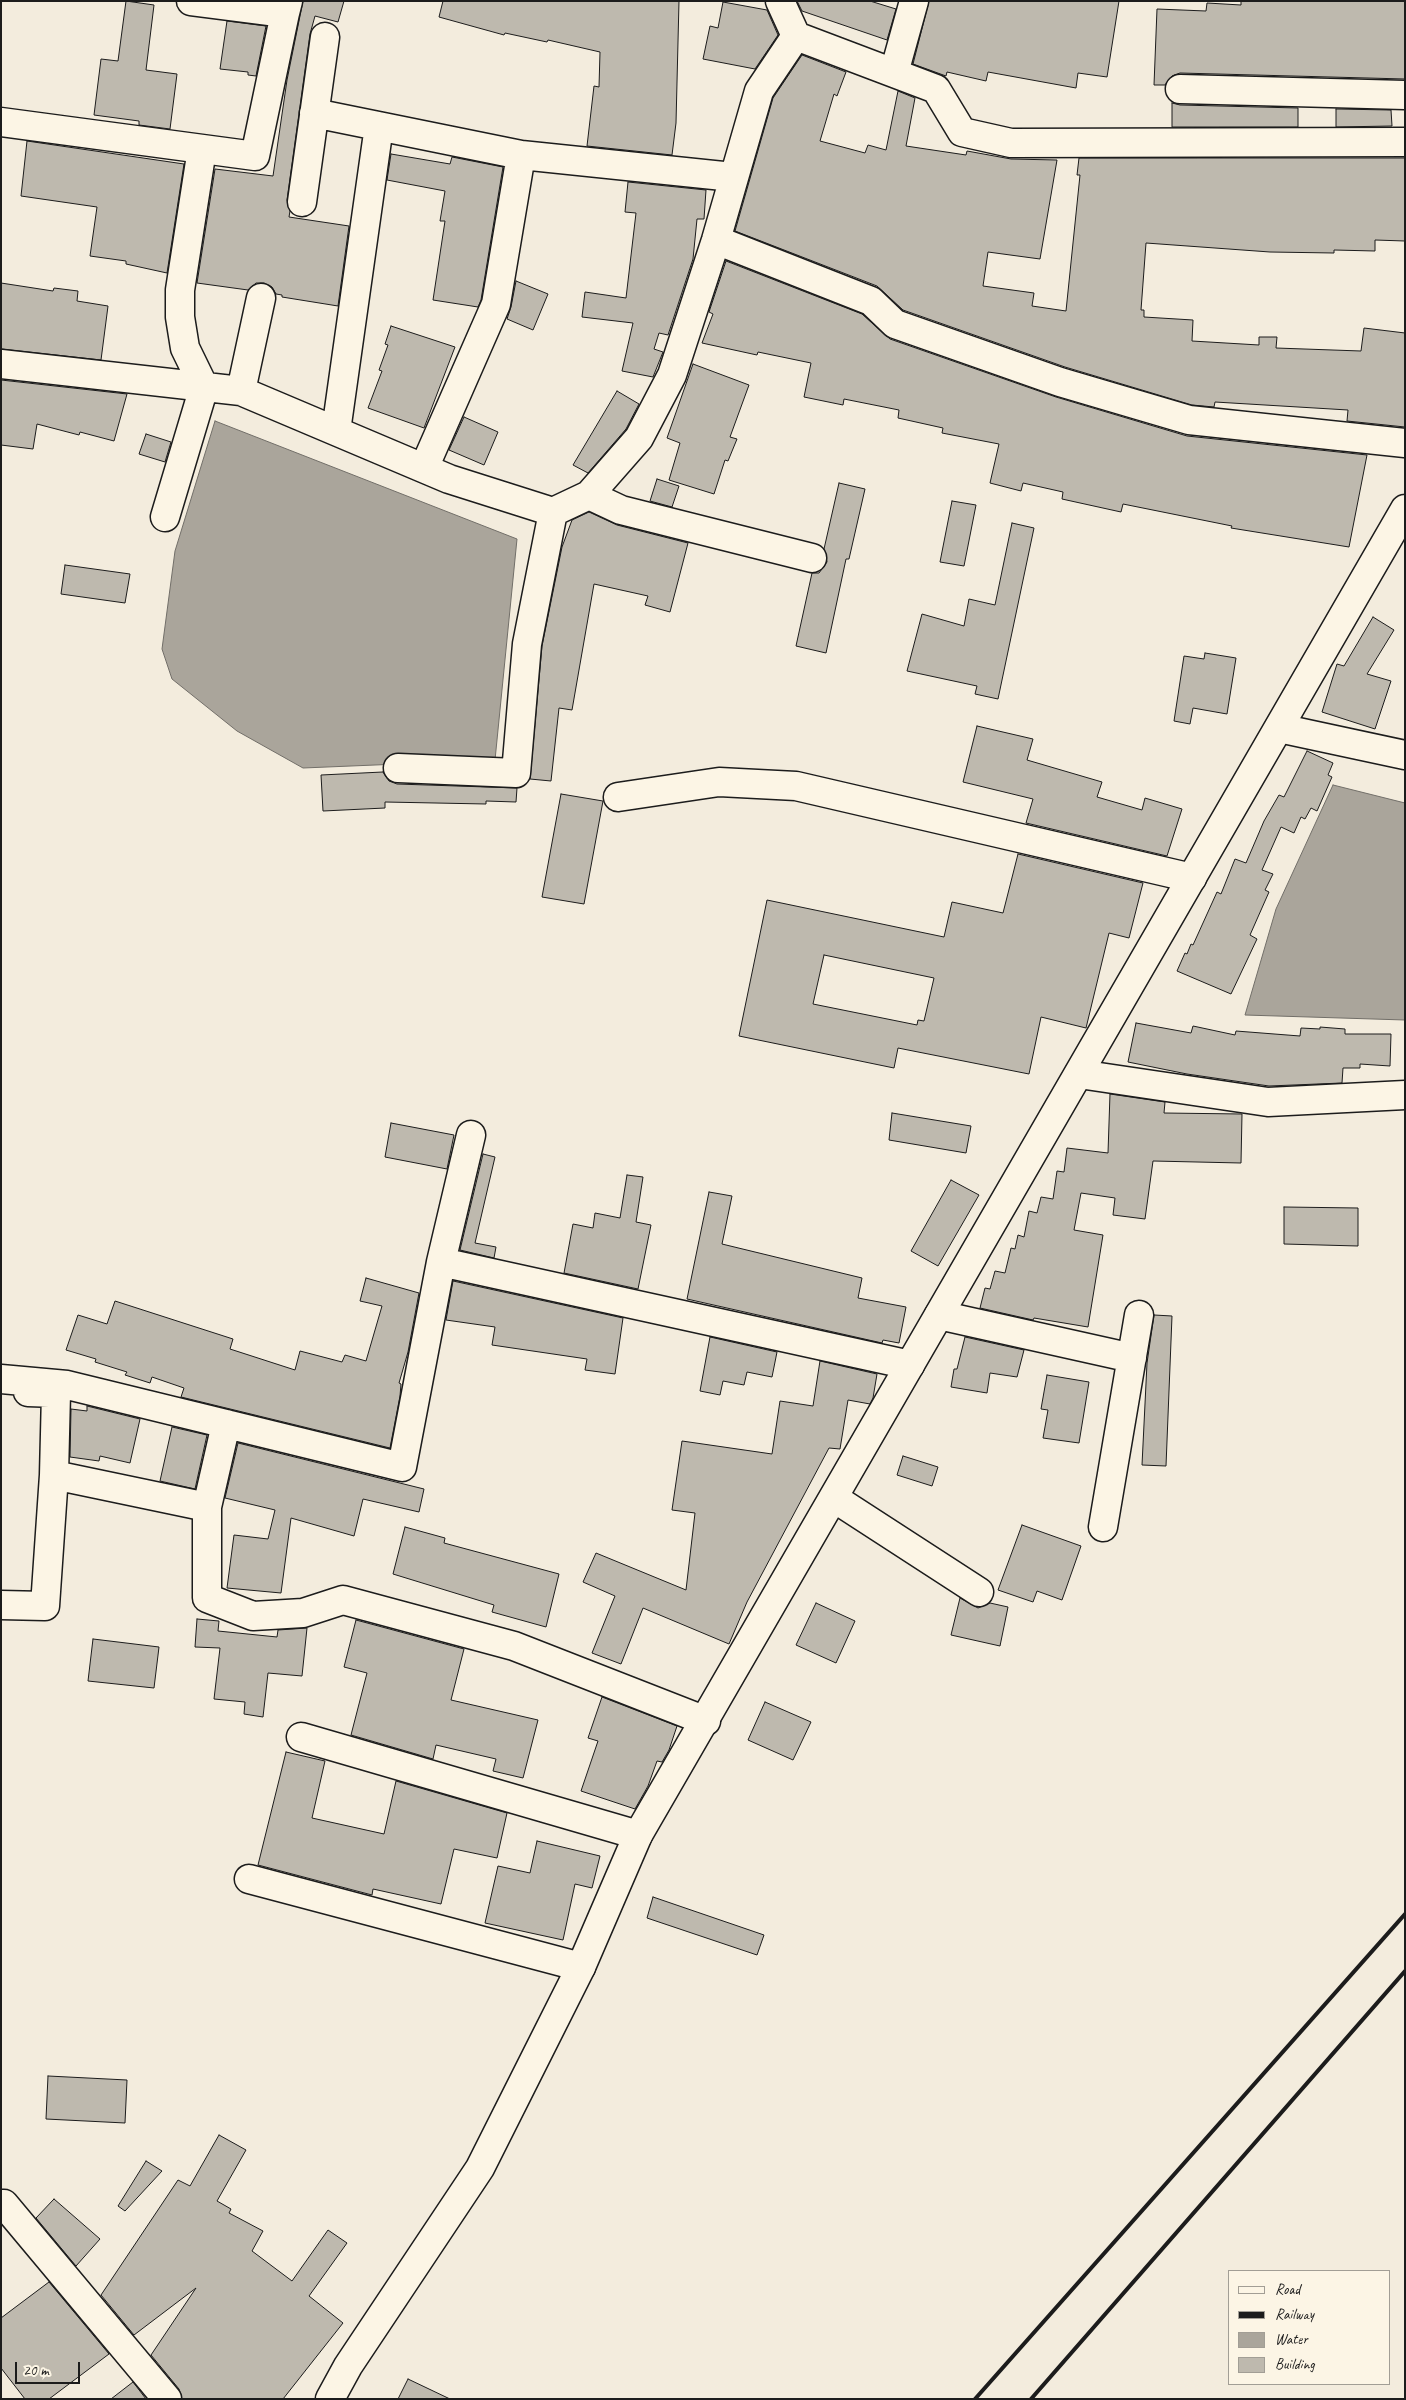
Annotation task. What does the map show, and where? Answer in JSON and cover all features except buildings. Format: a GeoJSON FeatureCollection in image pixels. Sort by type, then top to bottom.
{"type":"FeatureCollection","features":[{"type":"Feature","properties":{"kind":"street"},"geometry":{"type":"LineString","coordinates":[[1,122],[255,156],[287,7],[191,1]]}},
{"type":"Feature","properties":{"kind":"street"},"geometry":{"type":"LineString","coordinates":[[780,1],[796,36],[936,89],[962,132],[1011,143],[1405,142]]}},
{"type":"Feature","properties":{"kind":"street"},"geometry":{"type":"LineString","coordinates":[[894,73],[914,1]]}},
{"type":"Feature","properties":{"kind":"street"},"geometry":{"type":"LineString","coordinates":[[1,364],[241,391],[449,479],[553,512],[589,494],[639,438],[672,375],[716,240],[732,177],[760,91],[796,36]]}},
{"type":"Feature","properties":{"kind":"street"},"geometry":{"type":"LineString","coordinates":[[302,202],[324,37]]}},
{"type":"Feature","properties":{"kind":"street"},"geometry":{"type":"LineString","coordinates":[[1180,89],[1405,95]]}},
{"type":"Feature","properties":{"kind":"street"},"geometry":{"type":"LineString","coordinates":[[314,113],[521,155],[732,177]]}},
{"type":"Feature","properties":{"kind":"street"},"geometry":{"type":"LineString","coordinates":[[336,431],[379,126]]}},
{"type":"Feature","properties":{"kind":"street"},"geometry":{"type":"LineString","coordinates":[[165,518],[204,387],[185,348],[180,317],[180,290],[202,149]]}},
{"type":"Feature","properties":{"kind":"street"},"geometry":{"type":"LineString","coordinates":[[424,468],[496,304],[521,155]]}},
{"type":"Feature","properties":{"kind":"street"},"geometry":{"type":"LineString","coordinates":[[716,240],[871,301],[895,324],[1069,385],[1189,420],[1405,443]]}},
{"type":"Feature","properties":{"kind":"street"},"geometry":{"type":"LineString","coordinates":[[241,391],[261,298]]}},
{"type":"Feature","properties":{"kind":"street"},"geometry":{"type":"LineString","coordinates":[[589,494],[621,510],[812,558]]}},
{"type":"Feature","properties":{"kind":"street"},"geometry":{"type":"LineString","coordinates":[[330,2399],[348,2366],[480,2168],[581,1967],[638,1835],[1405,510]]}},
{"type":"Feature","properties":{"kind":"street"},"geometry":{"type":"LineString","coordinates":[[398,768],[516,773],[527,644],[553,512]]}},
{"type":"Feature","properties":{"kind":"street"},"geometry":{"type":"LineString","coordinates":[[1279,728],[1405,755]]}},
{"type":"Feature","properties":{"kind":"street"},"geometry":{"type":"LineString","coordinates":[[618,797],[719,782],[796,786],[1192,878]]}},
{"type":"Feature","properties":{"kind":"street"},"geometry":{"type":"LineString","coordinates":[[1079,1074],[1268,1102],[1405,1094]]}},
{"type":"Feature","properties":{"kind":"street"},"geometry":{"type":"LineString","coordinates":[[1,1379],[68,1385],[402,1467],[442,1262],[471,1135]]}},
{"type":"Feature","properties":{"kind":"street"},"geometry":{"type":"LineString","coordinates":[[442,1262],[910,1366]]}},
{"type":"Feature","properties":{"kind":"street"},"geometry":{"type":"LineString","coordinates":[[940,1315],[1132,1358]]}},
{"type":"Feature","properties":{"kind":"street"},"geometry":{"type":"LineString","coordinates":[[1103,1527],[1139,1315]]}},
{"type":"Feature","properties":{"kind":"street"},"geometry":{"type":"LineString","coordinates":[[1,1391],[56,1393],[54,1475],[45,1606],[1,1606]]}},
{"type":"Feature","properties":{"kind":"street"},"geometry":{"type":"LineString","coordinates":[[226,1424],[206,1507],[207,1598],[253,1616],[303,1613],[343,1600],[514,1646],[706,1720]]}},
{"type":"Feature","properties":{"kind":"street"},"geometry":{"type":"LineString","coordinates":[[54,1475],[206,1507]]}},
{"type":"Feature","properties":{"kind":"street"},"geometry":{"type":"LineString","coordinates":[[834,1498],[979,1592]]}},
{"type":"Feature","properties":{"kind":"street"},"geometry":{"type":"LineString","coordinates":[[301,1737],[638,1835]]}},
{"type":"Feature","properties":{"kind":"street"},"geometry":{"type":"LineString","coordinates":[[249,1879],[581,1967]]}},
{"type":"Feature","properties":{"kind":"street"},"geometry":{"type":"LineString","coordinates":[[1,2204],[4,2204],[167,2399]]}},
{"type":"Feature","properties":{"kind":"water"},"geometry":{"type":"Polygon","coordinates":[[[215,421],[517,539],[495,760],[303,768],[237,731],[172,679],[162,649],[175,551],[215,421]]]}},
{"type":"Feature","properties":{"kind":"water"},"geometry":{"type":"Polygon","coordinates":[[[1333,785],[1405,803],[1405,1020],[1245,1015],[1276,909],[1333,785]]]}},
{"type":"Feature","properties":{"kind":"railway"},"geometry":{"type":"LineString","coordinates":[[975,2399],[1405,1914]]}},
{"type":"Feature","properties":{"kind":"railway"},"geometry":{"type":"LineString","coordinates":[[1031,2399],[1405,1971]]}}]}
